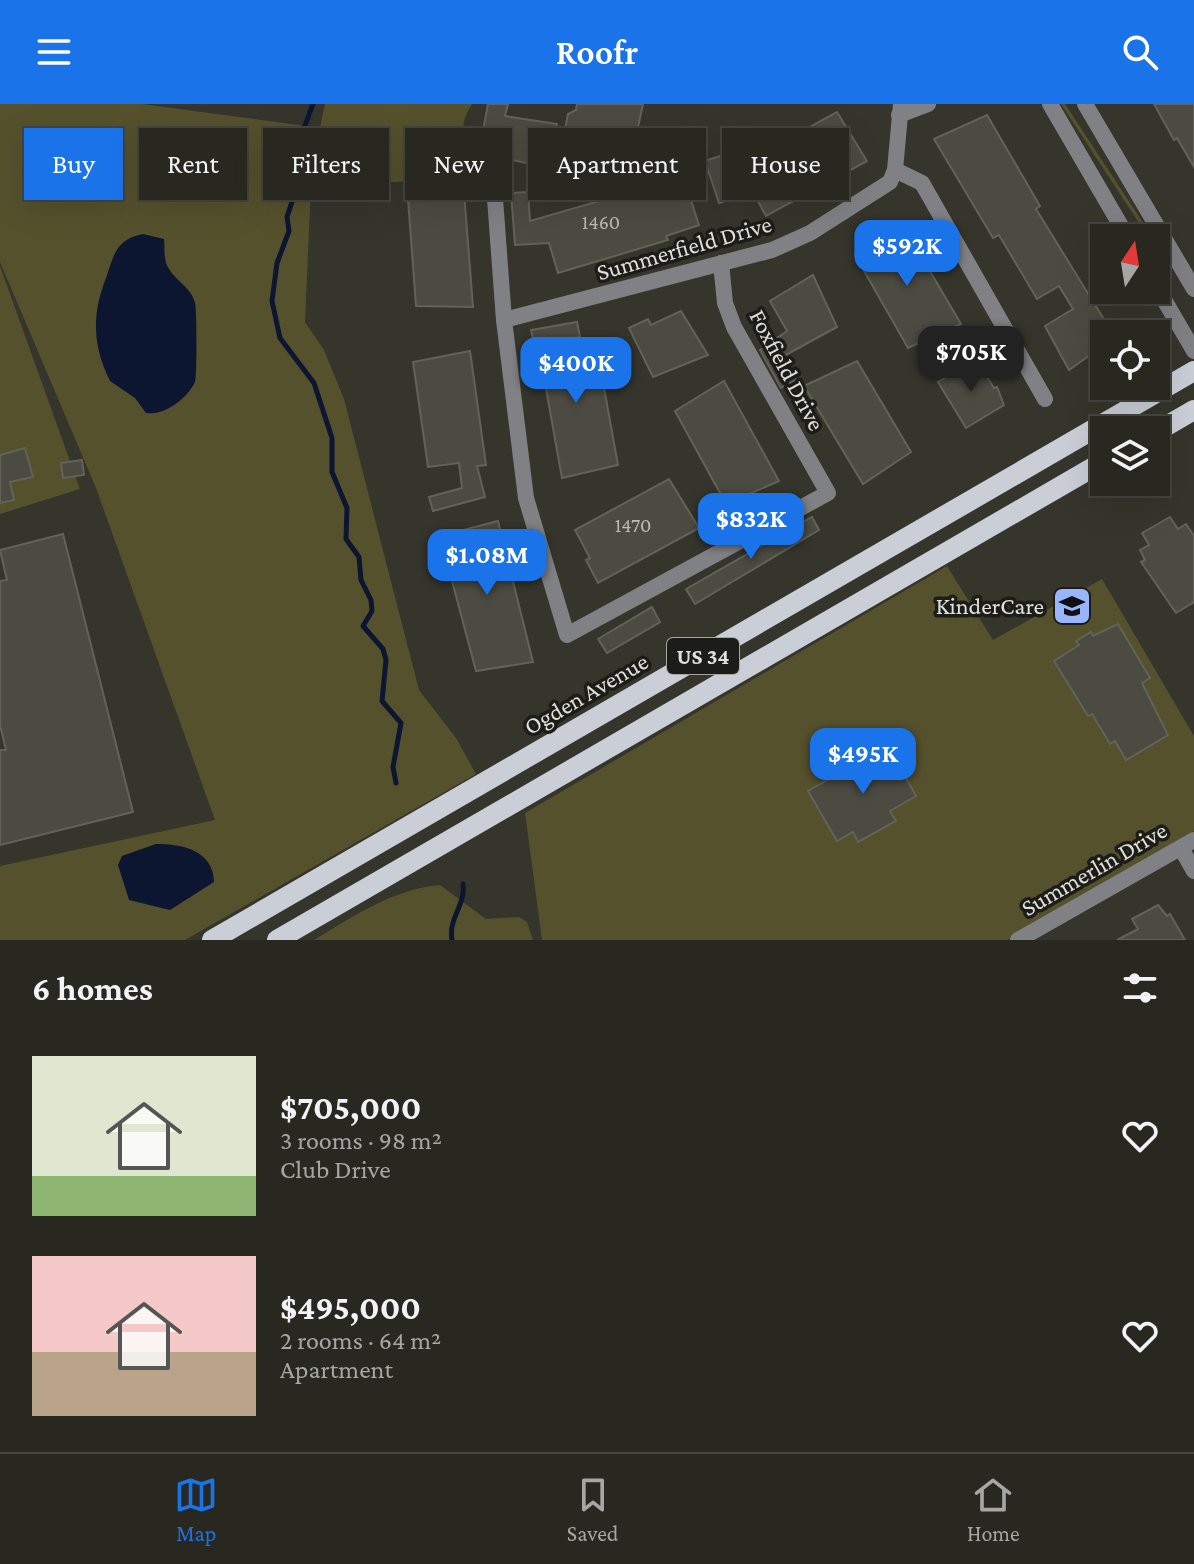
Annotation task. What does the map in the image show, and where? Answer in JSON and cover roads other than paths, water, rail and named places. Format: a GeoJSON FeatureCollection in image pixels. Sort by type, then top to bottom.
{"type":"FeatureCollection","features":[{"type":"Feature","properties":{"kind":"main road","name":"Ogden Avenue"},"geometry":{"type":"LineString","coordinates":[[212,940],[1194,371]]}},
{"type":"Feature","properties":{"kind":"main road"},"geometry":{"type":"LineString","coordinates":[[1170,424],[1194,410]]}},
{"type":"Feature","properties":{"kind":"main road","name":"US 34"},"geometry":{"type":"LineString","coordinates":[[277,940],[1090,469]]}},
{"type":"Feature","properties":{"kind":"street"},"geometry":{"type":"LineString","coordinates":[[928,104],[900,110],[895,170],[922,183],[1045,399]]}},
{"type":"Feature","properties":{"kind":"street"},"geometry":{"type":"LineString","coordinates":[[1050,104],[1120,224]]}},
{"type":"Feature","properties":{"kind":"street"},"geometry":{"type":"LineString","coordinates":[[1085,104],[1194,289]]}},
{"type":"Feature","properties":{"kind":"street","name":"Summerfield Drive"},"geometry":{"type":"LineString","coordinates":[[504,320],[772,250],[810,233],[890,182],[895,170]]}},
{"type":"Feature","properties":{"kind":"street"},"geometry":{"type":"LineString","coordinates":[[495,200],[504,320]]}},
{"type":"Feature","properties":{"kind":"street","name":"Foxfield Drive"},"geometry":{"type":"LineString","coordinates":[[504,320],[526,498],[567,635],[828,493],[734,327],[725,303],[721,263]]}},
{"type":"Feature","properties":{"kind":"street"},"geometry":{"type":"LineString","coordinates":[[1167,304],[1194,351]]}},
{"type":"Feature","properties":{"kind":"street"},"geometry":{"type":"LineString","coordinates":[[1187,844],[1194,871]]}},
{"type":"Feature","properties":{"kind":"street","name":"Summerlin Drive"},"geometry":{"type":"LineString","coordinates":[[1018,940],[1187,844]]}},
{"type":"Feature","properties":{"kind":"water"},"geometry":{"type":"Polygon","coordinates":[[[143,234],[164,239],[167,266],[190,293],[196,308],[195,382],[174,405],[153,413],[146,413],[135,398],[110,381],[100,355],[96,330],[101,291],[114,255],[127,240],[143,234]]]}},
{"type":"Feature","properties":{"kind":"water"},"geometry":{"type":"Polygon","coordinates":[[[156,844],[176,845],[202,856],[212,871],[214,882],[170,910],[129,900],[118,865],[122,856],[156,844]]]}},
{"type":"Feature","properties":{"kind":"waterway"},"geometry":{"type":"LineString","coordinates":[[313,104],[300,139],[297,186],[287,217],[289,231],[277,263],[272,301],[280,338],[314,383],[332,438],[332,472],[347,508],[346,539],[359,557],[361,580],[371,600],[372,611],[363,626],[383,649],[386,660],[382,701],[401,723],[393,767],[396,783]]}},
{"type":"Feature","properties":{"kind":"waterway"},"geometry":{"type":"LineString","coordinates":[[452,940],[452,925],[462,899],[463,884]]}},
{"type":"Feature","properties":{"kind":"place","name":"KinderCare"},"geometry":{"type":"Point","coordinates":[1072,606]}}]}
